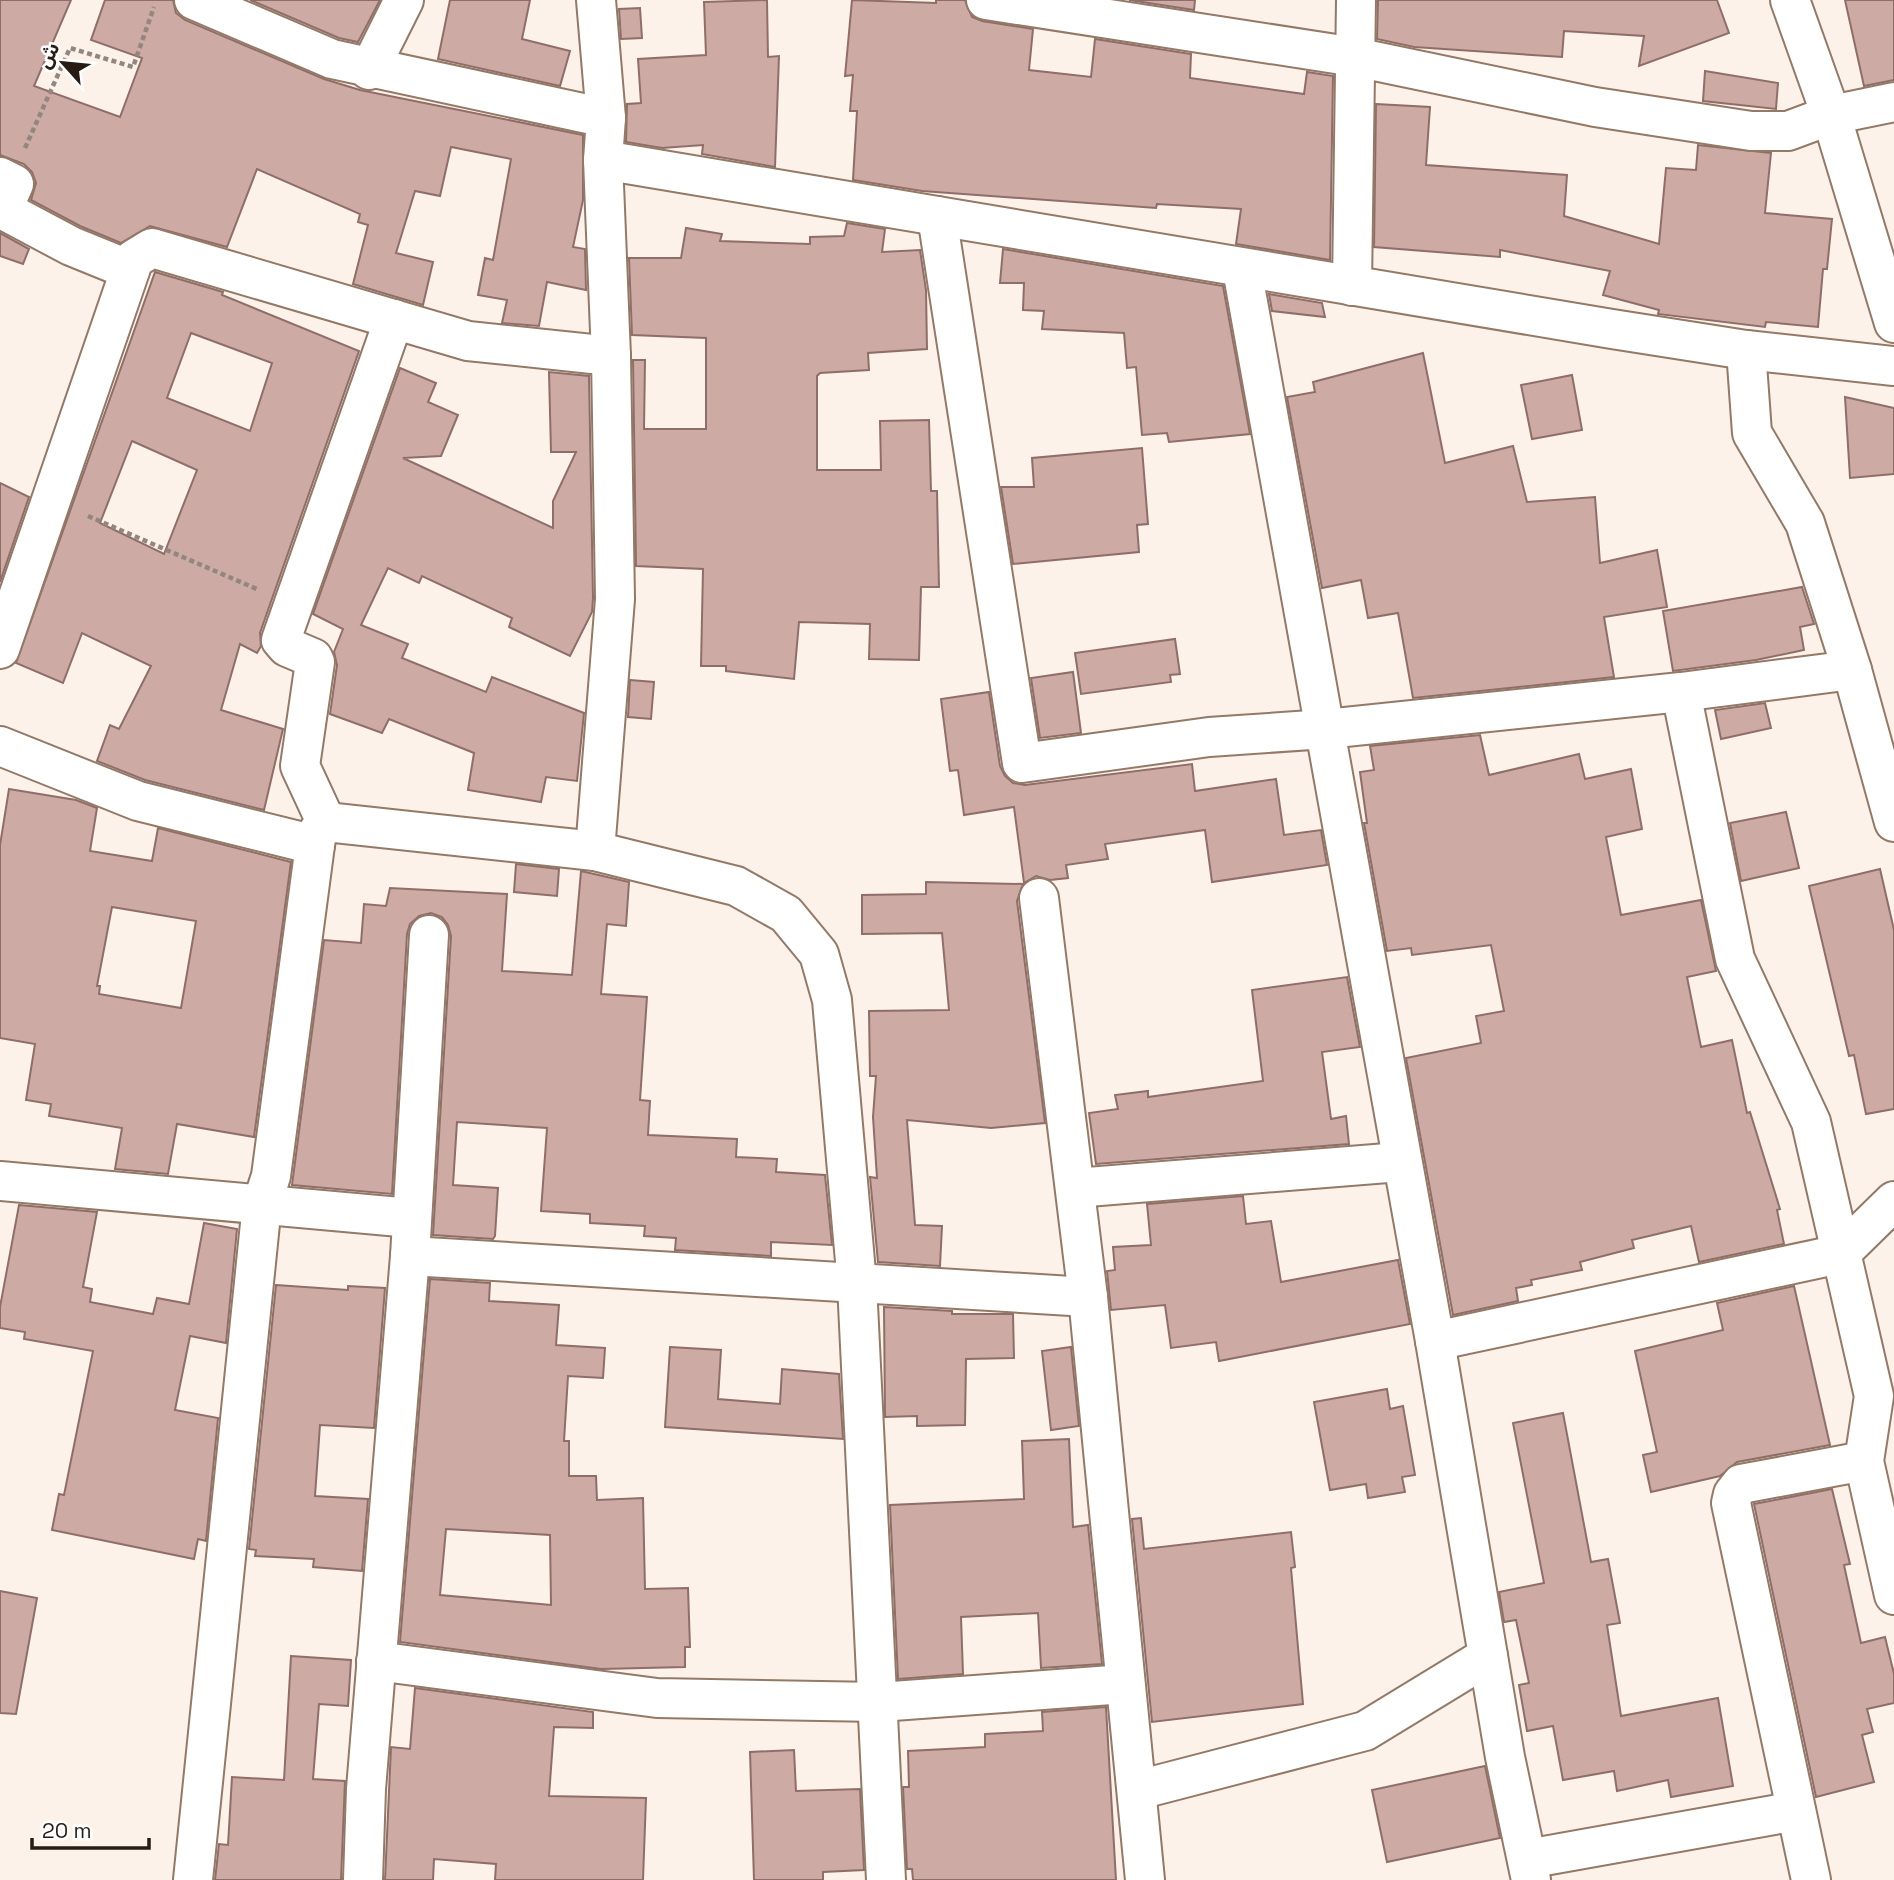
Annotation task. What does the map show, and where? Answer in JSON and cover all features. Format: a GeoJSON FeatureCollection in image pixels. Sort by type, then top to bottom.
{"type":"FeatureCollection","features":[{"type":"Feature","properties":{"kind":"street"},"geometry":{"type":"LineString","coordinates":[[194,0],[332,59],[369,70],[606,118]]}},
{"type":"Feature","properties":{"kind":"street"},"geometry":{"type":"LineString","coordinates":[[369,70],[404,0]]}},
{"type":"Feature","properties":{"kind":"street"},"geometry":{"type":"LineString","coordinates":[[595,851],[615,599],[611,356],[603,160],[606,118],[596,0]]}},
{"type":"Feature","properties":{"kind":"street"},"geometry":{"type":"LineString","coordinates":[[986,0],[1355,57],[1595,107],[1751,131],[1788,131],[1831,115],[1894,102]]}},
{"type":"Feature","properties":{"kind":"street"},"geometry":{"type":"LineString","coordinates":[[1352,286],[1356,0]]}},
{"type":"Feature","properties":{"kind":"street"},"geometry":{"type":"LineString","coordinates":[[1790,0],[1831,115],[1894,323]]}},
{"type":"Feature","properties":{"kind":"street"},"geometry":{"type":"LineString","coordinates":[[603,160],[1242,269],[1746,350],[1894,366]]}},
{"type":"Feature","properties":{"kind":"street"},"geometry":{"type":"LineString","coordinates":[[5,179],[13,188],[7,200],[7,212],[71,246],[130,270]]}},
{"type":"Feature","properties":{"kind":"street"},"geometry":{"type":"LineString","coordinates":[[937,216],[1022,763],[1209,737],[1325,729],[1681,692],[1852,670]]}},
{"type":"Feature","properties":{"kind":"street"},"geometry":{"type":"LineString","coordinates":[[0,649],[134,259],[152,248],[468,341],[611,356]]}},
{"type":"Feature","properties":{"kind":"street"},"geometry":{"type":"LineString","coordinates":[[1242,269],[1400,1162],[1435,1341],[1488,1656],[1529,1869],[1796,1811]]}},
{"type":"Feature","properties":{"kind":"street"},"geometry":{"type":"LineString","coordinates":[[193,1880],[262,1205],[271,1177],[320,834],[300,766],[315,662],[313,658],[283,645],[281,640],[394,319]]}},
{"type":"Feature","properties":{"kind":"street"},"geometry":{"type":"LineString","coordinates":[[1746,350],[1752,433],[1805,523],[1852,670],[1894,822]]}},
{"type":"Feature","properties":{"kind":"street"},"geometry":{"type":"LineString","coordinates":[[1681,692],[1735,959],[1811,1122],[1874,1396],[1864,1461],[1894,1595]]}},
{"type":"Feature","properties":{"kind":"street"},"geometry":{"type":"LineString","coordinates":[[0,746],[138,801],[320,834],[595,851],[737,886],[786,914],[819,954],[832,1000],[857,1284],[886,1880]]}},
{"type":"Feature","properties":{"kind":"street"},"geometry":{"type":"LineString","coordinates":[[1039,898],[1088,1297],[1145,1880]]}},
{"type":"Feature","properties":{"kind":"street"},"geometry":{"type":"LineString","coordinates":[[363,1880],[376,1661],[410,1256],[429,935]]}},
{"type":"Feature","properties":{"kind":"street"},"geometry":{"type":"LineString","coordinates":[[1075,1188],[1400,1162]]}},
{"type":"Feature","properties":{"kind":"street"},"geometry":{"type":"LineString","coordinates":[[0,1181],[411,1218]]}},
{"type":"Feature","properties":{"kind":"street"},"geometry":{"type":"LineString","coordinates":[[1435,1341],[1840,1254],[1894,1201]]}},
{"type":"Feature","properties":{"kind":"street"},"geometry":{"type":"LineString","coordinates":[[410,1256],[1088,1297]]}},
{"type":"Feature","properties":{"kind":"street"},"geometry":{"type":"LineString","coordinates":[[1811,1880],[1731,1503],[1732,1494],[1741,1484],[1864,1461]]}},
{"type":"Feature","properties":{"kind":"street"},"geometry":{"type":"LineString","coordinates":[[1138,1790],[1365,1731],[1488,1656]]}},
{"type":"Feature","properties":{"kind":"street"},"geometry":{"type":"LineString","coordinates":[[376,1661],[657,1698],[879,1702],[1125,1684]]}},
{"type":"Feature","properties":{"kind":"path"},"geometry":{"type":"LineString","coordinates":[[5,179],[70,48],[133,67],[156,0]]}},
{"type":"Feature","properties":{"kind":"path"},"geometry":{"type":"LineString","coordinates":[[50,500],[293,603]]}},
{"type":"Feature","properties":{"kind":"building"},"geometry":{"type":"Polygon","coordinates":[[[0,0],[71,0],[34,86],[120,117],[142,58],[91,40],[105,0],[173,0],[176,13],[185,20],[324,79],[360,90],[583,135],[583,200],[573,247],[585,249],[586,290],[547,282],[539,326],[502,323],[507,300],[478,295],[485,258],[493,260],[511,159],[451,147],[440,196],[415,191],[396,253],[433,262],[423,305],[353,284],[368,225],[358,222],[360,214],[257,169],[227,247],[150,226],[121,243],[80,226],[31,200],[36,183],[32,172],[24,164],[0,155],[0,0]]]}},
{"type":"Feature","properties":{"kind":"building"},"geometry":{"type":"Polygon","coordinates":[[[250,0],[380,0],[358,42],[339,38],[250,0]]]}},
{"type":"Feature","properties":{"kind":"building"},"geometry":{"type":"Polygon","coordinates":[[[450,0],[530,0],[522,39],[570,51],[560,86],[438,59],[450,0]]]}},
{"type":"Feature","properties":{"kind":"building"},"geometry":{"type":"Polygon","coordinates":[[[767,0],[768,57],[779,56],[775,167],[702,154],[703,145],[662,148],[626,142],[627,104],[641,103],[638,59],[706,55],[704,2],[767,0]]]}},
{"type":"Feature","properties":{"kind":"building"},"geometry":{"type":"Polygon","coordinates":[[[852,0],[936,3],[936,0],[965,0],[972,17],[1033,29],[1029,70],[1091,77],[1095,39],[1191,54],[1190,78],[1304,94],[1307,72],[1333,76],[1330,260],[1236,244],[1241,209],[1157,204],[1156,208],[922,191],[853,180],[857,111],[850,111],[853,75],[845,76],[852,0]]]}},
{"type":"Feature","properties":{"kind":"building"},"geometry":{"type":"Polygon","coordinates":[[[1129,0],[1195,0],[1194,10],[1129,0]]]}},
{"type":"Feature","properties":{"kind":"building"},"geometry":{"type":"Polygon","coordinates":[[[1378,0],[1717,0],[1729,33],[1639,66],[1644,36],[1564,31],[1562,57],[1414,47],[1377,39],[1378,0]]]}},
{"type":"Feature","properties":{"kind":"building"},"geometry":{"type":"Polygon","coordinates":[[[1845,0],[1894,0],[1894,80],[1864,86],[1845,0]]]}},
{"type":"Feature","properties":{"kind":"building"},"geometry":{"type":"Polygon","coordinates":[[[640,8],[642,38],[621,39],[619,9],[640,8]]]}},
{"type":"Feature","properties":{"kind":"building"},"geometry":{"type":"Polygon","coordinates":[[[1705,71],[1778,83],[1776,109],[1703,101],[1705,71]]]}},
{"type":"Feature","properties":{"kind":"building"},"geometry":{"type":"Polygon","coordinates":[[[1376,104],[1430,107],[1426,165],[1567,175],[1564,216],[1659,244],[1666,168],[1696,170],[1698,145],[1771,153],[1765,213],[1832,219],[1827,269],[1823,269],[1818,327],[1766,322],[1765,327],[1658,314],[1659,310],[1603,295],[1610,271],[1500,250],[1500,257],[1374,247],[1376,104]]]}},
{"type":"Feature","properties":{"kind":"building"},"geometry":{"type":"Polygon","coordinates":[[[847,223],[885,229],[882,252],[920,250],[926,290],[927,349],[868,353],[869,370],[820,373],[817,376],[817,470],[881,470],[880,421],[929,420],[931,491],[937,491],[939,587],[921,587],[919,660],[869,659],[870,624],[799,622],[794,679],[726,671],[726,666],[701,666],[703,569],[636,566],[633,360],[645,360],[644,429],[706,429],[706,338],[632,335],[629,258],[681,258],[686,228],[722,234],[720,241],[810,244],[810,237],[844,236],[847,223]]]}},
{"type":"Feature","properties":{"kind":"building"},"geometry":{"type":"Polygon","coordinates":[[[0,233],[29,249],[23,264],[0,256],[0,233]]]}},
{"type":"Feature","properties":{"kind":"building"},"geometry":{"type":"Polygon","coordinates":[[[1003,249],[1223,286],[1250,434],[1169,442],[1167,433],[1142,435],[1136,367],[1127,368],[1124,333],[1042,329],[1044,311],[1023,310],[1024,283],[1000,283],[1003,249]]]}},
{"type":"Feature","properties":{"kind":"building"},"geometry":{"type":"Polygon","coordinates":[[[155,272],[223,292],[222,295],[359,351],[260,633],[261,646],[257,653],[240,644],[221,710],[283,729],[264,810],[145,780],[97,761],[110,725],[119,729],[151,666],[82,633],[63,683],[16,663],[155,272]],[[191,333],[167,398],[250,431],[272,363],[191,333]],[[132,441],[100,523],[164,554],[197,470],[132,441]]]}},
{"type":"Feature","properties":{"kind":"building"},"geometry":{"type":"Polygon","coordinates":[[[1269,294],[1322,303],[1325,317],[1272,311],[1269,294]]]}},
{"type":"Feature","properties":{"kind":"building"},"geometry":{"type":"Polygon","coordinates":[[[1423,353],[1445,463],[1513,446],[1527,502],[1595,497],[1600,563],[1657,550],[1667,607],[1604,617],[1614,677],[1413,698],[1398,613],[1368,618],[1361,580],[1322,588],[1287,397],[1315,392],[1313,382],[1423,353]]]}},
{"type":"Feature","properties":{"kind":"building"},"geometry":{"type":"Polygon","coordinates":[[[400,368],[436,383],[428,402],[458,415],[441,456],[403,458],[553,528],[553,501],[576,452],[551,452],[549,372],[589,376],[593,598],[592,612],[570,656],[509,627],[512,618],[422,576],[419,583],[388,568],[361,625],[408,644],[402,658],[486,692],[492,677],[584,713],[577,781],[546,777],[541,802],[468,790],[474,753],[389,719],[382,733],[330,714],[337,665],[334,652],[343,629],[313,614],[400,368]]]}},
{"type":"Feature","properties":{"kind":"building"},"geometry":{"type":"Polygon","coordinates":[[[1572,375],[1582,430],[1532,439],[1521,385],[1572,375]]]}},
{"type":"Feature","properties":{"kind":"building"},"geometry":{"type":"Polygon","coordinates":[[[1845,397],[1894,408],[1894,474],[1850,478],[1845,397]]]}},
{"type":"Feature","properties":{"kind":"building"},"geometry":{"type":"Polygon","coordinates":[[[1142,448],[1148,524],[1137,525],[1139,552],[1013,564],[1001,487],[1034,487],[1032,458],[1142,448]]]}},
{"type":"Feature","properties":{"kind":"building"},"geometry":{"type":"Polygon","coordinates":[[[0,483],[29,497],[0,582],[0,483]]]}},
{"type":"Feature","properties":{"kind":"building"},"geometry":{"type":"Polygon","coordinates":[[[1802,587],[1814,624],[1800,627],[1804,650],[1756,660],[1673,671],[1663,611],[1802,587]]]}},
{"type":"Feature","properties":{"kind":"building"},"geometry":{"type":"Polygon","coordinates":[[[1175,639],[1180,674],[1170,675],[1171,682],[1081,694],[1075,653],[1175,639]]]}},
{"type":"Feature","properties":{"kind":"building"},"geometry":{"type":"Polygon","coordinates":[[[1073,672],[1081,733],[1040,738],[1031,678],[1073,672]]]}},
{"type":"Feature","properties":{"kind":"building"},"geometry":{"type":"Polygon","coordinates":[[[630,680],[654,682],[651,719],[628,717],[630,680]]]}},
{"type":"Feature","properties":{"kind":"building"},"geometry":{"type":"Polygon","coordinates":[[[989,692],[1000,766],[1005,776],[1013,783],[1025,785],[1192,764],[1195,791],[1276,779],[1284,835],[1321,830],[1327,865],[1212,882],[1205,830],[1105,844],[1108,859],[1066,865],[1068,878],[1050,880],[1036,876],[1024,883],[1014,807],[964,815],[958,770],[950,771],[941,699],[989,692]]]}},
{"type":"Feature","properties":{"kind":"building"},"geometry":{"type":"Polygon","coordinates":[[[1765,703],[1771,728],[1721,739],[1715,710],[1765,703]]]}},
{"type":"Feature","properties":{"kind":"building"},"geometry":{"type":"Polygon","coordinates":[[[1480,735],[1489,775],[1579,754],[1585,779],[1631,769],[1642,829],[1606,837],[1621,915],[1701,900],[1716,971],[1687,977],[1701,1047],[1732,1040],[1747,1113],[1750,1112],[1780,1209],[1777,1210],[1784,1244],[1699,1262],[1691,1226],[1632,1240],[1634,1248],[1580,1262],[1582,1270],[1531,1280],[1532,1285],[1516,1288],[1518,1301],[1453,1315],[1406,1058],[1481,1043],[1476,1016],[1504,1011],[1491,945],[1412,955],[1411,948],[1387,951],[1364,823],[1367,823],[1360,772],[1374,770],[1370,746],[1480,735]]]}},
{"type":"Feature","properties":{"kind":"building"},"geometry":{"type":"Polygon","coordinates":[[[9,789],[76,800],[97,808],[90,851],[152,861],[158,828],[291,862],[254,1137],[177,1124],[168,1174],[115,1169],[122,1128],[49,1116],[51,1104],[26,1100],[35,1044],[0,1038],[0,845],[9,789]],[[112,907],[97,986],[100,986],[99,994],[181,1008],[196,921],[112,907]]]}},
{"type":"Feature","properties":{"kind":"building"},"geometry":{"type":"Polygon","coordinates":[[[1786,812],[1799,868],[1741,881],[1730,823],[1786,812]]]}},
{"type":"Feature","properties":{"kind":"building"},"geometry":{"type":"Polygon","coordinates":[[[516,864],[559,869],[557,896],[514,892],[516,864]]]}},
{"type":"Feature","properties":{"kind":"building"},"geometry":{"type":"Polygon","coordinates":[[[1880,869],[1894,930],[1894,1109],[1866,1114],[1854,1055],[1849,1056],[1809,886],[1880,869]]]}},
{"type":"Feature","properties":{"kind":"building"},"geometry":{"type":"Polygon","coordinates":[[[581,871],[629,882],[626,926],[607,924],[601,994],[647,997],[640,1100],[650,1101],[648,1135],[737,1139],[736,1157],[777,1159],[776,1172],[825,1175],[832,1245],[771,1242],[771,1256],[675,1250],[676,1238],[644,1236],[645,1226],[590,1223],[590,1214],[541,1211],[547,1128],[457,1122],[453,1185],[498,1188],[495,1236],[493,1239],[433,1235],[451,936],[442,917],[431,913],[419,916],[410,924],[407,934],[392,1194],[292,1185],[324,940],[361,943],[364,904],[386,906],[390,888],[507,894],[502,971],[572,975],[581,871]]]}},
{"type":"Feature","properties":{"kind":"building"},"geometry":{"type":"Polygon","coordinates":[[[926,882],[1023,884],[1017,901],[1045,1123],[991,1128],[907,1120],[915,1225],[942,1226],[940,1266],[878,1262],[870,1177],[877,1178],[873,1117],[876,1076],[870,1076],[869,1011],[949,1010],[942,933],[862,934],[862,895],[926,894],[926,882]]]}},
{"type":"Feature","properties":{"kind":"building"},"geometry":{"type":"Polygon","coordinates":[[[1347,977],[1360,1047],[1322,1052],[1331,1119],[1346,1116],[1349,1144],[1096,1164],[1089,1113],[1118,1109],[1115,1095],[1148,1091],[1148,1097],[1263,1081],[1252,990],[1347,977]]]}},
{"type":"Feature","properties":{"kind":"building"},"geometry":{"type":"Polygon","coordinates":[[[1243,1196],[1246,1224],[1271,1221],[1281,1282],[1398,1260],[1410,1324],[1219,1361],[1216,1342],[1171,1348],[1165,1305],[1111,1310],[1107,1271],[1115,1270],[1113,1247],[1151,1245],[1147,1204],[1243,1196]]]}},
{"type":"Feature","properties":{"kind":"building"},"geometry":{"type":"Polygon","coordinates":[[[19,1205],[97,1212],[83,1287],[92,1289],[90,1302],[153,1314],[157,1298],[189,1304],[204,1223],[237,1229],[226,1343],[190,1336],[175,1410],[218,1418],[206,1541],[198,1539],[194,1559],[52,1530],[59,1494],[64,1495],[93,1351],[24,1339],[25,1332],[0,1328],[0,1307],[19,1205]]]}},
{"type":"Feature","properties":{"kind":"building"},"geometry":{"type":"Polygon","coordinates":[[[430,1279],[490,1283],[489,1301],[559,1305],[556,1345],[605,1348],[603,1378],[568,1376],[564,1441],[569,1441],[569,1476],[596,1476],[597,1500],[643,1498],[645,1589],[688,1588],[690,1647],[685,1647],[685,1667],[601,1669],[400,1642],[430,1279]],[[446,1529],[440,1595],[551,1605],[550,1535],[446,1529]]]}},
{"type":"Feature","properties":{"kind":"building"},"geometry":{"type":"Polygon","coordinates":[[[276,1285],[348,1290],[348,1286],[385,1288],[374,1428],[320,1425],[315,1496],[368,1499],[362,1571],[313,1567],[314,1559],[255,1556],[256,1550],[249,1549],[276,1285]]]}},
{"type":"Feature","properties":{"kind":"building"},"geometry":{"type":"Polygon","coordinates":[[[1794,1286],[1830,1445],[1737,1462],[1720,1476],[1651,1492],[1643,1455],[1657,1452],[1635,1351],[1723,1330],[1717,1303],[1794,1286]]]}},
{"type":"Feature","properties":{"kind":"building"},"geometry":{"type":"Polygon","coordinates":[[[884,1307],[952,1311],[952,1314],[1013,1314],[1014,1358],[966,1359],[965,1425],[917,1426],[917,1416],[885,1417],[884,1307]]]}},
{"type":"Feature","properties":{"kind":"building"},"geometry":{"type":"Polygon","coordinates":[[[670,1347],[721,1350],[718,1399],[780,1404],[782,1369],[839,1374],[843,1439],[665,1427],[670,1347]]]}},
{"type":"Feature","properties":{"kind":"building"},"geometry":{"type":"Polygon","coordinates":[[[1071,1347],[1079,1426],[1051,1430],[1042,1351],[1071,1347]]]}},
{"type":"Feature","properties":{"kind":"building"},"geometry":{"type":"Polygon","coordinates":[[[1387,1389],[1390,1409],[1403,1406],[1415,1475],[1402,1477],[1405,1492],[1368,1498],[1366,1484],[1330,1490],[1314,1402],[1387,1389]]]}},
{"type":"Feature","properties":{"kind":"building"},"geometry":{"type":"Polygon","coordinates":[[[1563,1413],[1591,1562],[1608,1559],[1620,1623],[1607,1625],[1621,1716],[1718,1698],[1733,1786],[1671,1797],[1668,1780],[1617,1791],[1614,1771],[1563,1780],[1553,1726],[1527,1731],[1519,1685],[1529,1683],[1516,1620],[1504,1622],[1499,1592],[1544,1583],[1513,1423],[1563,1413]]]}},
{"type":"Feature","properties":{"kind":"building"},"geometry":{"type":"Polygon","coordinates":[[[1069,1439],[1073,1527],[1088,1525],[1102,1664],[1041,1668],[1038,1613],[961,1617],[963,1674],[898,1679],[890,1505],[1024,1499],[1022,1441],[1069,1439]]]}},
{"type":"Feature","properties":{"kind":"building"},"geometry":{"type":"Polygon","coordinates":[[[1832,1489],[1850,1564],[1844,1565],[1861,1643],[1885,1637],[1894,1674],[1894,1703],[1867,1709],[1873,1732],[1862,1735],[1874,1782],[1816,1797],[1754,1504],[1832,1489]]]}},
{"type":"Feature","properties":{"kind":"building"},"geometry":{"type":"Polygon","coordinates":[[[1141,1518],[1144,1549],[1291,1532],[1295,1567],[1291,1568],[1303,1704],[1152,1722],[1132,1519],[1141,1518]]]}},
{"type":"Feature","properties":{"kind":"building"},"geometry":{"type":"Polygon","coordinates":[[[0,1591],[37,1598],[16,1714],[0,1713],[0,1591]]]}},
{"type":"Feature","properties":{"kind":"building"},"geometry":{"type":"Polygon","coordinates":[[[291,1656],[351,1660],[348,1706],[319,1704],[313,1779],[345,1781],[341,1880],[215,1880],[219,1844],[228,1845],[232,1777],[284,1780],[291,1656]]]}},
{"type":"Feature","properties":{"kind":"building"},"geometry":{"type":"Polygon","coordinates":[[[415,1688],[593,1712],[593,1728],[554,1727],[549,1796],[646,1798],[643,1880],[495,1880],[496,1864],[434,1859],[433,1880],[385,1880],[391,1747],[410,1749],[415,1688]]]}},
{"type":"Feature","properties":{"kind":"building"},"geometry":{"type":"Polygon","coordinates":[[[1106,1707],[1116,1880],[913,1880],[912,1869],[907,1869],[903,1787],[909,1787],[908,1751],[985,1747],[985,1734],[1043,1731],[1042,1712],[1106,1707]]]}},
{"type":"Feature","properties":{"kind":"building"},"geometry":{"type":"Polygon","coordinates":[[[794,1750],[796,1791],[860,1789],[864,1870],[823,1872],[823,1880],[754,1880],[750,1752],[794,1750]]]}},
{"type":"Feature","properties":{"kind":"building"},"geometry":{"type":"Polygon","coordinates":[[[1485,1766],[1500,1838],[1387,1862],[1372,1790],[1485,1766]]]}}]}
